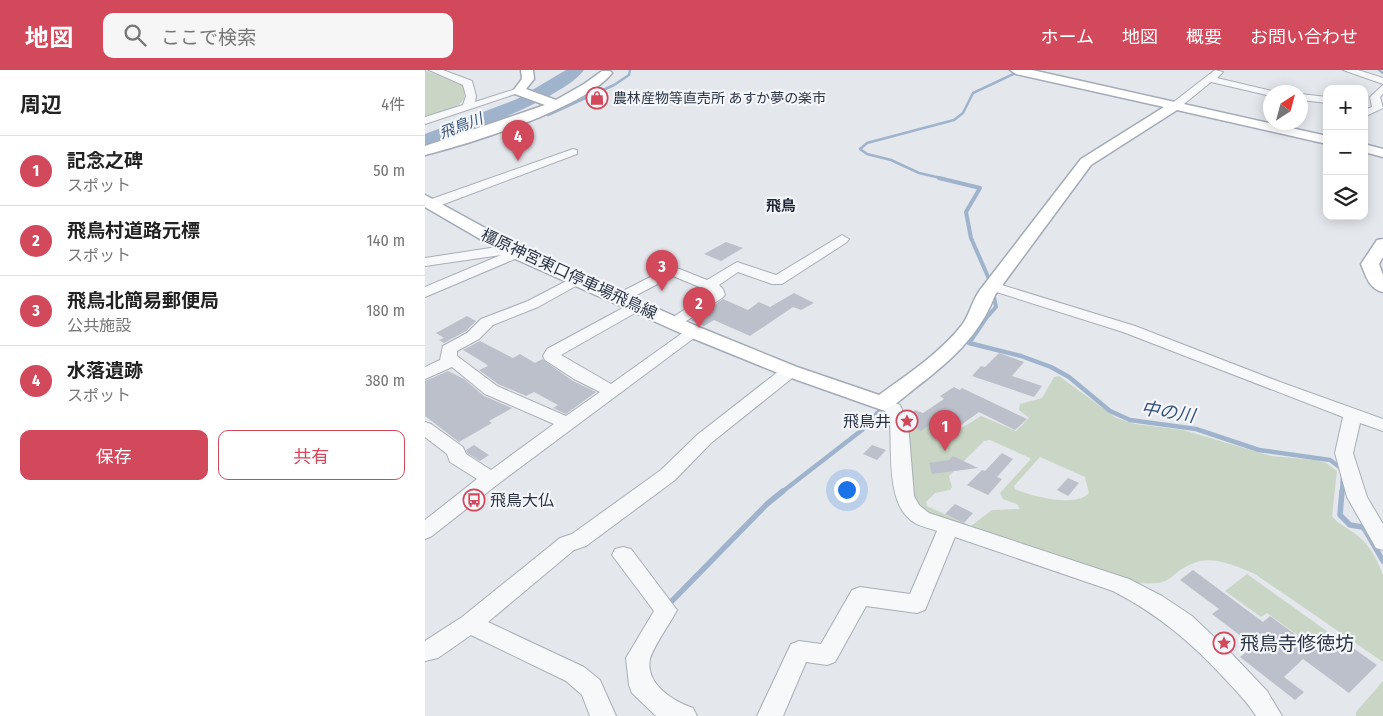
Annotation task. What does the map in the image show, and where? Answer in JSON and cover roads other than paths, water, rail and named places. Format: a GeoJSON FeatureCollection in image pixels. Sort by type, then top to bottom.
{"type":"FeatureCollection","features":[{"type":"Feature","properties":{"kind":"main road"},"geometry":{"type":"LineString","coordinates":[[527,70],[526,94],[555,104]]}},
{"type":"Feature","properties":{"kind":"main road"},"geometry":{"type":"LineString","coordinates":[[425,151],[555,104],[590,86],[608,71]]}},
{"type":"Feature","properties":{"kind":"main road"},"geometry":{"type":"LineString","coordinates":[[1019,71],[1323,139]]}},
{"type":"Feature","properties":{"kind":"main road"},"geometry":{"type":"LineString","coordinates":[[882,403],[956,344],[983,306],[986,294],[1086,162],[1175,106]]}},
{"type":"Feature","properties":{"kind":"main road"},"geometry":{"type":"LineString","coordinates":[[425,163],[440,146]]}},
{"type":"Feature","properties":{"kind":"main road"},"geometry":{"type":"LineString","coordinates":[[1368,149],[1383,153]]}},
{"type":"Feature","properties":{"kind":"main road","name":"橿原神宮東口停車場飛鳥線"},"geometry":{"type":"LineString","coordinates":[[428,202],[513,251],[695,332],[789,371],[882,403]]}},
{"type":"Feature","properties":{"kind":"main road"},"geometry":{"type":"LineString","coordinates":[[1383,244],[1370,264],[1375,280],[1383,287]]}},
{"type":"Feature","properties":{"kind":"street"},"geometry":{"type":"LineString","coordinates":[[435,70],[469,83],[471,96],[468,107]]}},
{"type":"Feature","properties":{"kind":"street"},"geometry":{"type":"LineString","coordinates":[[1175,106],[1220,70]]}},
{"type":"Feature","properties":{"kind":"street"},"geometry":{"type":"LineString","coordinates":[[1348,70],[1383,81]]}},
{"type":"Feature","properties":{"kind":"street"},"geometry":{"type":"LineString","coordinates":[[1209,79],[1263,90]]}},
{"type":"Feature","properties":{"kind":"street"},"geometry":{"type":"LineString","coordinates":[[1378,108],[1375,97],[1383,88]]}},
{"type":"Feature","properties":{"kind":"street"},"geometry":{"type":"LineString","coordinates":[[425,121],[468,107],[526,94]]}},
{"type":"Feature","properties":{"kind":"street"},"geometry":{"type":"LineString","coordinates":[[1308,98],[1323,100]]}},
{"type":"Feature","properties":{"kind":"street"},"geometry":{"type":"LineString","coordinates":[[1368,106],[1378,108]]}},
{"type":"Feature","properties":{"kind":"street"},"geometry":{"type":"LineString","coordinates":[[1368,112],[1378,108]]}},
{"type":"Feature","properties":{"kind":"street"},"geometry":{"type":"LineString","coordinates":[[428,202],[573,152]]}},
{"type":"Feature","properties":{"kind":"street"},"geometry":{"type":"LineString","coordinates":[[709,284],[737,266],[777,281],[842,239]]}},
{"type":"Feature","properties":{"kind":"street"},"geometry":{"type":"LineString","coordinates":[[425,262],[513,251]]}},
{"type":"Feature","properties":{"kind":"street"},"geometry":{"type":"LineString","coordinates":[[425,292],[513,251]]}},
{"type":"Feature","properties":{"kind":"street"},"geometry":{"type":"LineString","coordinates":[[620,298],[672,270],[709,284],[716,289],[717,296],[674,322]]}},
{"type":"Feature","properties":{"kind":"street"},"geometry":{"type":"LineString","coordinates":[[448,361],[449,349],[473,336],[487,322],[533,304],[578,279]]}},
{"type":"Feature","properties":{"kind":"street"},"geometry":{"type":"LineString","coordinates":[[992,286],[1129,329],[1383,425]]}},
{"type":"Feature","properties":{"kind":"street"},"geometry":{"type":"LineString","coordinates":[[612,391],[580,375],[551,356],[591,330],[637,306]]}},
{"type":"Feature","properties":{"kind":"street"},"geometry":{"type":"LineString","coordinates":[[425,532],[491,480],[695,332]]}},
{"type":"Feature","properties":{"kind":"street"},"geometry":{"type":"LineString","coordinates":[[425,374],[453,360],[491,390],[509,400],[568,423]]}},
{"type":"Feature","properties":{"kind":"street"},"geometry":{"type":"LineString","coordinates":[[425,651],[430,651],[470,624],[567,544],[579,540],[668,475],[704,439],[789,371]]}},
{"type":"Feature","properties":{"kind":"street"},"geometry":{"type":"LineString","coordinates":[[882,403],[894,409],[899,423],[904,496],[912,510],[922,518],[948,528],[1112,582],[1145,596],[1168,610],[1204,639],[1263,703],[1269,716]]}},
{"type":"Feature","properties":{"kind":"street"},"geometry":{"type":"LineString","coordinates":[[1353,415],[1344,453],[1357,498],[1377,532]]}},
{"type":"Feature","properties":{"kind":"street"},"geometry":{"type":"LineString","coordinates":[[425,428],[456,452],[457,457],[491,480]]}},
{"type":"Feature","properties":{"kind":"street"},"geometry":{"type":"LineString","coordinates":[[769,716],[799,651],[827,655],[860,596],[917,604],[948,528]]}},
{"type":"Feature","properties":{"kind":"street"},"geometry":{"type":"LineString","coordinates":[[623,555],[667,610],[638,658],[641,685],[666,709],[684,716]]}},
{"type":"Feature","properties":{"kind":"street"},"geometry":{"type":"LineString","coordinates":[[470,624],[575,674],[591,688],[603,716]]}},
{"type":"Feature","properties":{"kind":"waterway","name":"飛鳥川"},"geometry":{"type":"LineString","coordinates":[[425,140],[523,103],[560,82],[576,70]]}},
{"type":"Feature","properties":{"kind":"waterway"},"geometry":{"type":"LineString","coordinates":[[548,115],[614,85],[629,75],[630,70]]}},
{"type":"Feature","properties":{"kind":"waterway","name":"中の川"},"geometry":{"type":"LineString","coordinates":[[945,179],[919,173],[891,160],[867,154],[860,149],[867,143],[954,120],[963,113],[973,93],[1022,70]]}},
{"type":"Feature","properties":{"kind":"waterway"},"geometry":{"type":"LineString","coordinates":[[1379,70],[1383,73]]}},
{"type":"Feature","properties":{"kind":"waterway","name":"中の川"},"geometry":{"type":"LineString","coordinates":[[939,178],[980,188],[966,212],[971,238],[989,279]]}},
{"type":"Feature","properties":{"kind":"waterway","name":"中の川"},"geometry":{"type":"LineString","coordinates":[[987,317],[996,307],[993,292]]}},
{"type":"Feature","properties":{"kind":"waterway","name":"中の川"},"geometry":{"type":"LineString","coordinates":[[988,315],[969,343],[1021,356],[1051,367],[1069,377],[1110,411],[1130,420],[1196,429],[1259,450],[1330,460],[1341,468]]}},
{"type":"Feature","properties":{"kind":"waterway"},"geometry":{"type":"LineString","coordinates":[[782,492],[862,430],[881,409]]}},
{"type":"Feature","properties":{"kind":"waterway","name":"中の川"},"geometry":{"type":"LineString","coordinates":[[1342,492],[1343,477]]}},
{"type":"Feature","properties":{"kind":"waterway"},"geometry":{"type":"LineString","coordinates":[[670,603],[767,504],[783,491]]}},
{"type":"Feature","properties":{"kind":"waterway","name":"中の川"},"geometry":{"type":"LineString","coordinates":[[1342,491],[1340,515],[1350,525],[1369,528]]}},
{"type":"Feature","properties":{"kind":"waterway"},"geometry":{"type":"LineString","coordinates":[[1364,528],[1383,561]]}},
{"type":"Feature","properties":{"kind":"place","name":"農林産物等直売所 あすか夢の楽市"},"geometry":{"type":"Point","coordinates":[597,98]}},
{"type":"Feature","properties":{"kind":"place","name":"水落遺跡"},"geometry":{"type":"Point","coordinates":[518,161]}},
{"type":"Feature","properties":{"kind":"place","name":"飛鳥北簡易郵便局"},"geometry":{"type":"Point","coordinates":[662,291]}},
{"type":"Feature","properties":{"kind":"place","name":"飛鳥村道路元標"},"geometry":{"type":"Point","coordinates":[699,328]}},
{"type":"Feature","properties":{"kind":"place","name":"飛鳥井"},"geometry":{"type":"Point","coordinates":[907,421]}},
{"type":"Feature","properties":{"kind":"place","name":"記念之碑"},"geometry":{"type":"Point","coordinates":[945,451]}},
{"type":"Feature","properties":{"kind":"place","name":"飛鳥大仏"},"geometry":{"type":"Point","coordinates":[474,500]}},
{"type":"Feature","properties":{"kind":"place","name":"飛鳥寺修徳坊"},"geometry":{"type":"Point","coordinates":[1224,643]}},
{"type":"Feature","properties":{"kind":"district","name":"飛鳥"},"geometry":{"type":"Point","coordinates":[781,206]}}]}
